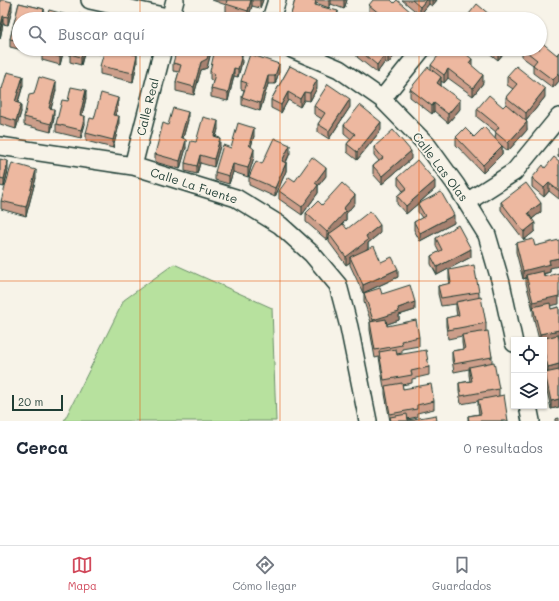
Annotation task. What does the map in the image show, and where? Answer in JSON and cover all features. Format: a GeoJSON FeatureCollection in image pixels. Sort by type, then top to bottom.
{"type":"FeatureCollection","features":[{"type":"Feature","properties":{"kind":"street"},"geometry":{"type":"LineString","coordinates":[[90,0],[142,12]]}},
{"type":"Feature","properties":{"kind":"street"},"geometry":{"type":"LineString","coordinates":[[173,12],[175,0]]}},
{"type":"Feature","properties":{"kind":"street"},"geometry":{"type":"LineString","coordinates":[[273,12],[277,0]]}},
{"type":"Feature","properties":{"kind":"street","name":"Calle Real"},"geometry":{"type":"LineString","coordinates":[[133,166],[161,56]]}},
{"type":"Feature","properties":{"kind":"street","name":"Calle Las Olas"},"geometry":{"type":"LineString","coordinates":[[308,56],[339,69],[382,99],[427,145],[456,185],[487,235],[501,283],[513,337]]}},
{"type":"Feature","properties":{"kind":"street"},"geometry":{"type":"LineString","coordinates":[[382,99],[416,56]]}},
{"type":"Feature","properties":{"kind":"street"},"geometry":{"type":"LineString","coordinates":[[467,202],[514,172],[559,117]]}},
{"type":"Feature","properties":{"kind":"street","name":"Calle La Fuente"},"geometry":{"type":"LineString","coordinates":[[0,146],[133,166],[236,198],[280,225],[312,254],[338,285],[349,327],[368,421]]}},
{"type":"Feature","properties":{"kind":"street"},"geometry":{"type":"LineString","coordinates":[[529,409],[531,421]]}},
{"type":"Feature","properties":{"kind":"green space"},"geometry":{"type":"Polygon","coordinates":[[[174,264],[272,308],[276,421],[64,421],[124,300],[174,264]]]}},
{"type":"Feature","properties":{"kind":"building"},"geometry":{"type":"Polygon","coordinates":[[[0,0],[12,2],[8,17],[3,16],[0,31],[0,0]]]}},
{"type":"Feature","properties":{"kind":"building"},"geometry":{"type":"Polygon","coordinates":[[[227,0],[251,0],[248,11],[226,4],[227,0]]]}},
{"type":"Feature","properties":{"kind":"building"},"geometry":{"type":"Polygon","coordinates":[[[295,0],[316,0],[315,5],[338,11],[338,12],[292,12],[295,0]]]}},
{"type":"Feature","properties":{"kind":"building"},"geometry":{"type":"Polygon","coordinates":[[[373,0],[391,0],[394,3],[397,0],[411,12],[378,12],[369,5],[373,0]]]}},
{"type":"Feature","properties":{"kind":"building"},"geometry":{"type":"Polygon","coordinates":[[[412,0],[426,0],[420,7],[412,0]]]}},
{"type":"Feature","properties":{"kind":"building"},"geometry":{"type":"Polygon","coordinates":[[[19,3],[44,9],[43,12],[17,12],[19,3]]]}},
{"type":"Feature","properties":{"kind":"building"},"geometry":{"type":"Polygon","coordinates":[[[477,4],[486,12],[471,12],[477,4]]]}},
{"type":"Feature","properties":{"kind":"building"},"geometry":{"type":"Polygon","coordinates":[[[547,47],[557,55],[559,52],[559,73],[553,80],[533,65],[537,60],[532,56],[547,56],[547,47]]]}},
{"type":"Feature","properties":{"kind":"building"},"geometry":{"type":"Polygon","coordinates":[[[103,56],[137,56],[133,73],[100,66],[103,56]]]}},
{"type":"Feature","properties":{"kind":"building"},"geometry":{"type":"Polygon","coordinates":[[[175,56],[208,56],[207,59],[201,62],[194,87],[176,82],[181,65],[173,63],[175,56]]]}},
{"type":"Feature","properties":{"kind":"building"},"geometry":{"type":"Polygon","coordinates":[[[213,56],[241,56],[238,69],[234,68],[228,93],[211,89],[215,74],[210,71],[213,56]]]}},
{"type":"Feature","properties":{"kind":"building"},"geometry":{"type":"Polygon","coordinates":[[[249,56],[256,56],[279,64],[275,76],[268,76],[260,103],[242,97],[247,83],[241,81],[249,56]]]}},
{"type":"Feature","properties":{"kind":"building"},"geometry":{"type":"Polygon","coordinates":[[[366,56],[384,56],[377,65],[366,56]]]}},
{"type":"Feature","properties":{"kind":"building"},"geometry":{"type":"Polygon","coordinates":[[[438,56],[468,56],[472,59],[469,63],[483,75],[473,88],[448,69],[444,75],[431,65],[438,56]]]}},
{"type":"Feature","properties":{"kind":"building"},"geometry":{"type":"Polygon","coordinates":[[[290,66],[317,80],[310,93],[304,92],[300,99],[288,92],[281,105],[271,100],[290,66]]]}},
{"type":"Feature","properties":{"kind":"building"},"geometry":{"type":"Polygon","coordinates":[[[516,66],[545,89],[526,113],[506,97],[517,84],[507,76],[516,66]]]}},
{"type":"Feature","properties":{"kind":"building"},"geometry":{"type":"Polygon","coordinates":[[[428,67],[441,77],[437,83],[460,100],[448,114],[434,103],[432,106],[410,89],[428,67]]]}},
{"type":"Feature","properties":{"kind":"building"},"geometry":{"type":"Polygon","coordinates":[[[7,72],[23,76],[15,102],[21,104],[16,121],[0,116],[0,89],[2,89],[7,72]]]}},
{"type":"Feature","properties":{"kind":"building"},"geometry":{"type":"Polygon","coordinates":[[[39,77],[56,82],[49,108],[54,109],[51,124],[24,117],[29,95],[34,94],[39,77]]]}},
{"type":"Feature","properties":{"kind":"building"},"geometry":{"type":"Polygon","coordinates":[[[328,84],[350,99],[329,131],[318,124],[325,113],[314,106],[328,84]]]}},
{"type":"Feature","properties":{"kind":"building"},"geometry":{"type":"Polygon","coordinates":[[[71,87],[86,90],[80,115],[85,116],[81,130],[56,124],[62,100],[68,101],[71,87]]]}},
{"type":"Feature","properties":{"kind":"building"},"geometry":{"type":"Polygon","coordinates":[[[101,93],[118,98],[113,115],[119,116],[113,140],[86,133],[90,118],[94,119],[101,93]]]}},
{"type":"Feature","properties":{"kind":"building"},"geometry":{"type":"Polygon","coordinates":[[[489,95],[503,107],[506,104],[527,122],[508,143],[495,132],[499,127],[477,109],[489,95]]]}},
{"type":"Feature","properties":{"kind":"building"},"geometry":{"type":"Polygon","coordinates":[[[360,105],[381,122],[357,152],[347,144],[355,134],[344,125],[360,105]]]}},
{"type":"Feature","properties":{"kind":"building"},"geometry":{"type":"Polygon","coordinates":[[[173,108],[188,112],[181,137],[186,140],[180,161],[155,154],[163,123],[168,125],[173,108]]]}},
{"type":"Feature","properties":{"kind":"building"},"geometry":{"type":"Polygon","coordinates":[[[203,117],[218,121],[214,136],[220,138],[214,159],[200,155],[197,166],[185,163],[191,141],[196,142],[203,117]]]}},
{"type":"Feature","properties":{"kind":"building"},"geometry":{"type":"Polygon","coordinates":[[[238,123],[254,128],[249,145],[254,149],[248,168],[233,164],[229,176],[215,172],[223,145],[231,148],[238,123]]]}},
{"type":"Feature","properties":{"kind":"building"},"geometry":{"type":"Polygon","coordinates":[[[484,127],[502,146],[483,165],[456,137],[465,128],[474,137],[484,127]]]}},
{"type":"Feature","properties":{"kind":"building"},"geometry":{"type":"Polygon","coordinates":[[[393,130],[411,151],[382,176],[373,166],[383,158],[374,147],[393,130]]]}},
{"type":"Feature","properties":{"kind":"building"},"geometry":{"type":"Polygon","coordinates":[[[274,138],[290,145],[282,161],[286,163],[275,188],[249,177],[256,161],[262,164],[274,138]]]}},
{"type":"Feature","properties":{"kind":"building"},"geometry":{"type":"Polygon","coordinates":[[[312,157],[326,168],[315,183],[318,185],[302,207],[279,191],[289,177],[295,181],[312,157]]]}},
{"type":"Feature","properties":{"kind":"building"},"geometry":{"type":"Polygon","coordinates":[[[554,157],[559,161],[559,191],[549,183],[544,188],[532,178],[543,165],[545,168],[554,157]]]}},
{"type":"Feature","properties":{"kind":"building"},"geometry":{"type":"Polygon","coordinates":[[[0,159],[8,161],[4,179],[0,178],[0,159]]]}},
{"type":"Feature","properties":{"kind":"building"},"geometry":{"type":"Polygon","coordinates":[[[417,160],[435,181],[406,206],[397,196],[407,188],[398,177],[417,160]]]}},
{"type":"Feature","properties":{"kind":"building"},"geometry":{"type":"Polygon","coordinates":[[[12,163],[36,170],[26,207],[1,201],[12,163]]]}},
{"type":"Feature","properties":{"kind":"building"},"geometry":{"type":"Polygon","coordinates":[[[342,183],[355,195],[343,209],[346,211],[327,232],[306,213],[318,201],[322,205],[342,183]]]}},
{"type":"Feature","properties":{"kind":"building"},"geometry":{"type":"Polygon","coordinates":[[[526,183],[541,203],[528,213],[535,223],[524,232],[501,202],[526,183]]]}},
{"type":"Feature","properties":{"kind":"building"},"geometry":{"type":"Polygon","coordinates":[[[441,192],[454,215],[420,233],[414,222],[425,216],[418,204],[441,192]]]}},
{"type":"Feature","properties":{"kind":"building"},"geometry":{"type":"Polygon","coordinates":[[[370,211],[380,225],[366,236],[368,240],[346,257],[329,234],[343,224],[347,229],[370,211]]]}},
{"type":"Feature","properties":{"kind":"building"},"geometry":{"type":"Polygon","coordinates":[[[458,225],[471,249],[437,267],[431,256],[442,250],[436,238],[458,225]]]}},
{"type":"Feature","properties":{"kind":"building"},"geometry":{"type":"Polygon","coordinates":[[[533,239],[535,246],[559,240],[559,258],[549,260],[550,264],[523,271],[516,243],[533,239]]]}},
{"type":"Feature","properties":{"kind":"building"},"geometry":{"type":"Polygon","coordinates":[[[374,246],[381,262],[392,257],[398,269],[363,285],[350,257],[374,246]]]}},
{"type":"Feature","properties":{"kind":"building"},"geometry":{"type":"Polygon","coordinates":[[[474,265],[479,292],[441,298],[438,286],[451,283],[449,270],[474,265]]]}},
{"type":"Feature","properties":{"kind":"building"},"geometry":{"type":"Polygon","coordinates":[[[543,271],[544,277],[559,273],[559,296],[533,302],[526,275],[543,271]]]}},
{"type":"Feature","properties":{"kind":"building"},"geometry":{"type":"Polygon","coordinates":[[[410,285],[415,302],[398,308],[399,312],[373,320],[364,293],[380,288],[382,294],[410,285]]]}},
{"type":"Feature","properties":{"kind":"building"},"geometry":{"type":"Polygon","coordinates":[[[481,297],[486,323],[448,330],[446,318],[459,315],[456,302],[481,297]]]}},
{"type":"Feature","properties":{"kind":"building"},"geometry":{"type":"Polygon","coordinates":[[[550,303],[551,309],[559,307],[559,330],[540,334],[533,307],[550,303]]]}},
{"type":"Feature","properties":{"kind":"building"},"geometry":{"type":"Polygon","coordinates":[[[386,319],[387,326],[416,320],[419,337],[401,341],[402,345],[375,350],[370,322],[386,319]]]}},
{"type":"Feature","properties":{"kind":"building"},"geometry":{"type":"Polygon","coordinates":[[[488,331],[492,357],[454,364],[452,351],[465,349],[462,335],[488,331]]]}},
{"type":"Feature","properties":{"kind":"building"},"geometry":{"type":"Polygon","coordinates":[[[558,335],[559,341],[559,364],[548,367],[547,363],[547,338],[558,335]]]}},
{"type":"Feature","properties":{"kind":"building"},"geometry":{"type":"Polygon","coordinates":[[[396,349],[397,355],[426,350],[429,367],[411,371],[412,375],[384,380],[379,352],[396,349]]]}},
{"type":"Feature","properties":{"kind":"building"},"geometry":{"type":"Polygon","coordinates":[[[494,362],[499,389],[461,396],[459,383],[472,381],[469,367],[494,362]]]}},
{"type":"Feature","properties":{"kind":"building"},"geometry":{"type":"Polygon","coordinates":[[[559,370],[559,399],[551,401],[547,382],[547,373],[559,370]]]}},
{"type":"Feature","properties":{"kind":"building"},"geometry":{"type":"Polygon","coordinates":[[[402,383],[403,389],[431,384],[434,401],[417,405],[417,409],[390,414],[385,386],[402,383]]]}},
{"type":"Feature","properties":{"kind":"building"},"geometry":{"type":"Polygon","coordinates":[[[504,395],[508,421],[469,421],[468,416],[481,414],[478,400],[504,395]]]}},
{"type":"Feature","properties":{"kind":"building"},"geometry":{"type":"Polygon","coordinates":[[[407,414],[408,420],[436,415],[437,421],[391,421],[390,417],[407,414]]]}}]}
